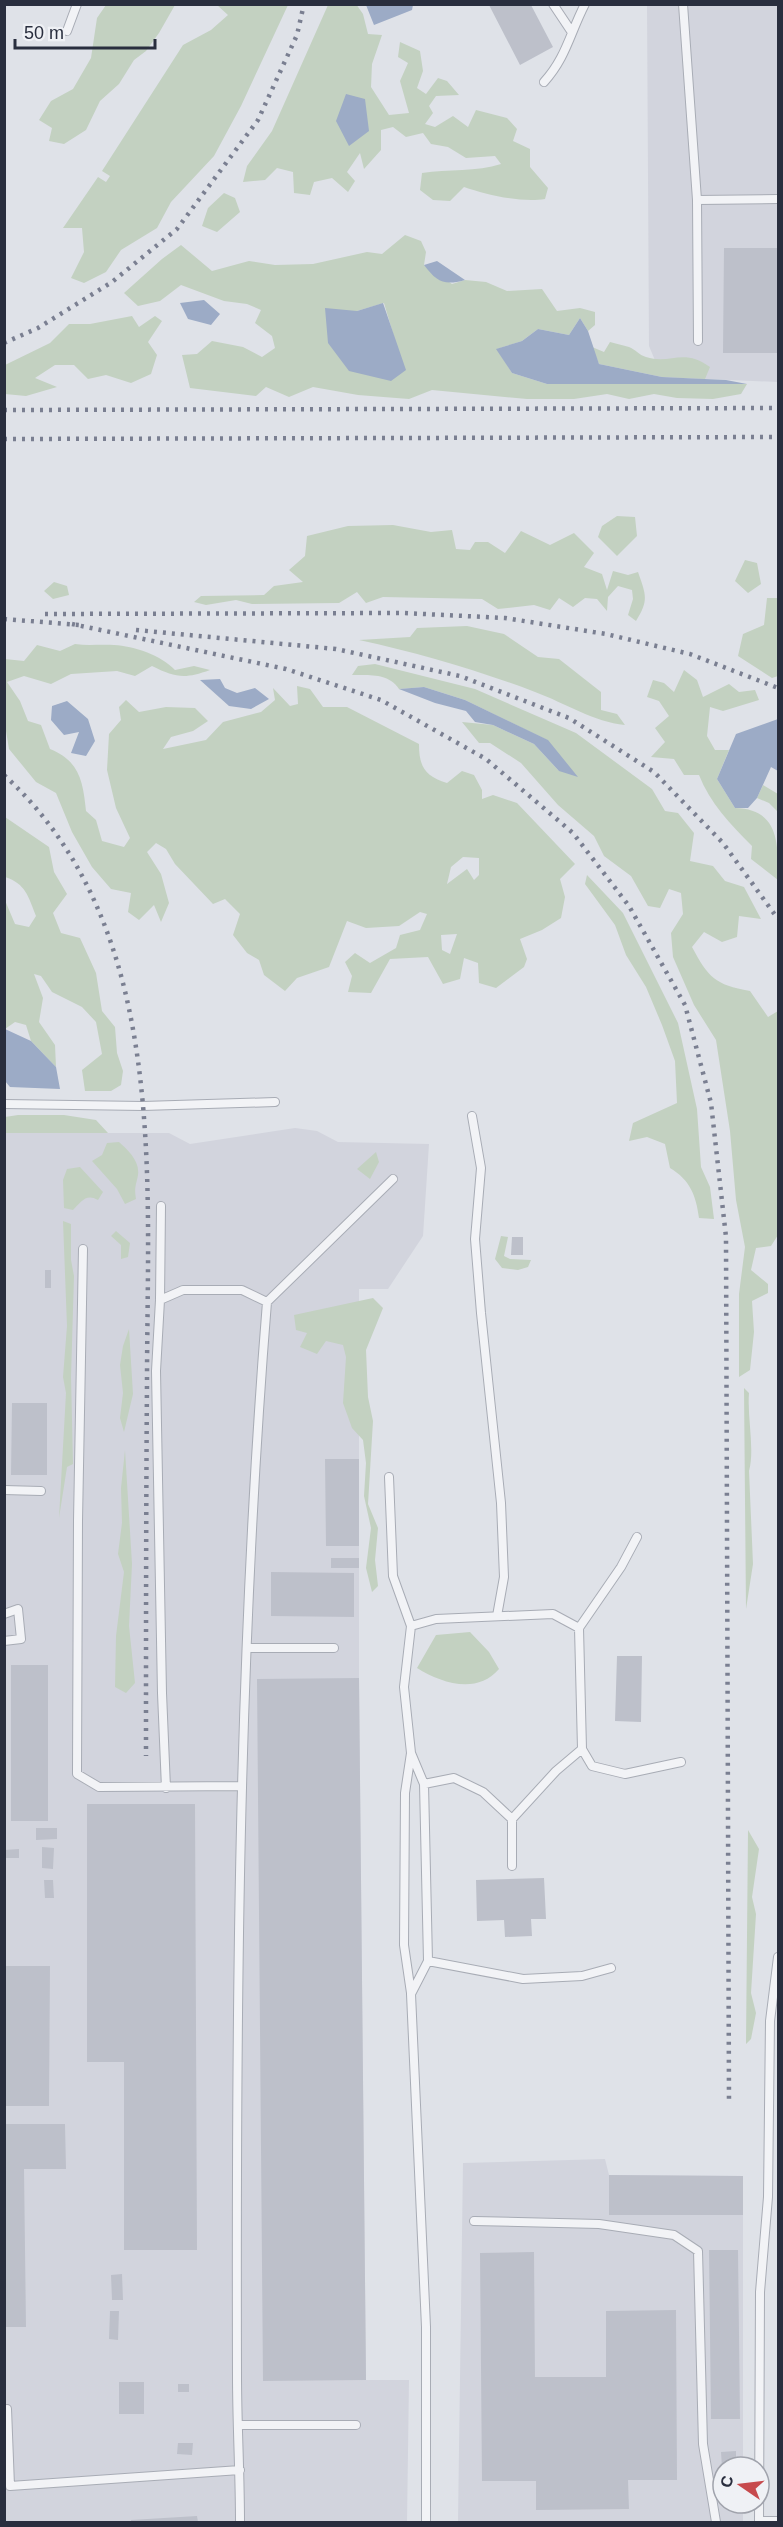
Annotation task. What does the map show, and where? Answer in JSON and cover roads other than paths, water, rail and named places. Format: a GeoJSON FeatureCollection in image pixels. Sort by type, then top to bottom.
{"type":"FeatureCollection","features":[{"type":"Feature","properties":{"kind":"lane"},"geometry":{"type":"LineString","coordinates":[[67,31],[77,4]]}},
{"type":"Feature","properties":{"kind":"lane"},"geometry":{"type":"LineString","coordinates":[[553,4],[571,31]]}},
{"type":"Feature","properties":{"kind":"lane"},"geometry":{"type":"LineString","coordinates":[[544,82],[558,67],[571,31],[585,4]]}},
{"type":"Feature","properties":{"kind":"lane"},"geometry":{"type":"LineString","coordinates":[[683,4],[697,200],[698,340]]}},
{"type":"Feature","properties":{"kind":"lane"},"geometry":{"type":"LineString","coordinates":[[697,200],[778,199]]}},
{"type":"Feature","properties":{"kind":"lane"},"geometry":{"type":"LineString","coordinates":[[4,1104],[143,1106],[275,1101]]}},
{"type":"Feature","properties":{"kind":"lane"},"geometry":{"type":"LineString","coordinates":[[472,1116],[481,1168],[476,1239],[481,1313],[501,1503],[504,1577],[497,1617]]}},
{"type":"Feature","properties":{"kind":"lane"},"geometry":{"type":"LineString","coordinates":[[240,2523],[238,2026],[242,1786],[258,1407],[267,1302],[393,1179]]}},
{"type":"Feature","properties":{"kind":"lane"},"geometry":{"type":"LineString","coordinates":[[161,1206],[160,1300],[156,1371],[166,1788]]}},
{"type":"Feature","properties":{"kind":"lane"},"geometry":{"type":"LineString","coordinates":[[83,1249],[78,1521],[77,1774],[99,1787],[242,1786]]}},
{"type":"Feature","properties":{"kind":"lane"},"geometry":{"type":"LineString","coordinates":[[160,1300],[183,1290],[242,1290],[267,1302]]}},
{"type":"Feature","properties":{"kind":"lane"},"geometry":{"type":"LineString","coordinates":[[389,1477],[393,1576],[411,1626],[404,1688],[411,1753],[405,1793],[405,1933],[411,1994],[426,2327],[426,2523]]}},
{"type":"Feature","properties":{"kind":"lane"},"geometry":{"type":"LineString","coordinates":[[4,1490],[41,1491]]}},
{"type":"Feature","properties":{"kind":"lane"},"geometry":{"type":"LineString","coordinates":[[637,1537],[621,1567],[579,1628],[582,1749],[592,1766],[625,1774],[681,1762]]}},
{"type":"Feature","properties":{"kind":"lane"},"geometry":{"type":"LineString","coordinates":[[4,1614],[18,1610],[21,1639],[4,1641]]}},
{"type":"Feature","properties":{"kind":"lane"},"geometry":{"type":"LineString","coordinates":[[411,1626],[436,1619],[553,1614],[579,1628]]}},
{"type":"Feature","properties":{"kind":"lane"},"geometry":{"type":"LineString","coordinates":[[247,1648],[334,1648]]}},
{"type":"Feature","properties":{"kind":"lane"},"geometry":{"type":"LineString","coordinates":[[512,1866],[512,1819],[556,1771],[582,1749]]}},
{"type":"Feature","properties":{"kind":"lane"},"geometry":{"type":"LineString","coordinates":[[411,1753],[424,1784],[428,1961],[411,1994]]}},
{"type":"Feature","properties":{"kind":"lane"},"geometry":{"type":"LineString","coordinates":[[424,1784],[454,1778],[483,1792],[512,1819]]}},
{"type":"Feature","properties":{"kind":"lane"},"geometry":{"type":"LineString","coordinates":[[778,1957],[770,2021],[768,2197],[760,2292],[759,2522],[778,2521]]}},
{"type":"Feature","properties":{"kind":"lane"},"geometry":{"type":"LineString","coordinates":[[428,1961],[523,1979],[582,1976],[611,1968]]}},
{"type":"Feature","properties":{"kind":"lane"},"geometry":{"type":"LineString","coordinates":[[474,2221],[599,2224],[674,2235],[698,2251],[703,2444],[716,2523]]}},
{"type":"Feature","properties":{"kind":"lane"},"geometry":{"type":"LineString","coordinates":[[7,2409],[10,2486],[240,2470]]}},
{"type":"Feature","properties":{"kind":"lane"},"geometry":{"type":"LineString","coordinates":[[239,2425],[356,2424]]}},
{"type":"Feature","properties":{"kind":"water"},"geometry":{"type":"Polygon","coordinates":[[[366,4],[413,5],[412,10],[374,25],[366,4]]]}},
{"type":"Feature","properties":{"kind":"water"},"geometry":{"type":"Polygon","coordinates":[[[346,94],[365,99],[369,131],[349,146],[336,121],[346,94]]]}},
{"type":"Feature","properties":{"kind":"water"},"geometry":{"type":"Polygon","coordinates":[[[437,261],[465,280],[452,283],[437,279],[424,265],[437,261]]]}},
{"type":"Feature","properties":{"kind":"water"},"geometry":{"type":"Polygon","coordinates":[[[204,300],[220,314],[211,325],[188,319],[180,303],[204,300]]]}},
{"type":"Feature","properties":{"kind":"water"},"geometry":{"type":"Polygon","coordinates":[[[383,303],[406,370],[391,381],[349,371],[328,343],[325,308],[357,311],[383,303]]]}},
{"type":"Feature","properties":{"kind":"water"},"geometry":{"type":"Polygon","coordinates":[[[580,318],[588,331],[599,364],[662,377],[726,380],[747,384],[547,384],[512,373],[496,349],[522,341],[538,329],[569,335],[580,318]]]}},
{"type":"Feature","properties":{"kind":"water"},"geometry":{"type":"Polygon","coordinates":[[[220,679],[225,688],[237,693],[255,688],[269,699],[251,709],[229,706],[200,680],[220,679]]]}},
{"type":"Feature","properties":{"kind":"water"},"geometry":{"type":"Polygon","coordinates":[[[424,687],[465,700],[548,740],[578,777],[559,771],[534,744],[493,725],[475,722],[466,711],[435,703],[399,689],[424,687]]]}},
{"type":"Feature","properties":{"kind":"water"},"geometry":{"type":"Polygon","coordinates":[[[67,701],[88,719],[95,741],[86,756],[71,753],[79,732],[64,735],[51,720],[52,706],[67,701]]]}},
{"type":"Feature","properties":{"kind":"water"},"geometry":{"type":"Polygon","coordinates":[[[778,719],[778,771],[771,767],[757,798],[748,808],[735,808],[717,779],[736,734],[778,719]]]}},
{"type":"Feature","properties":{"kind":"water"},"geometry":{"type":"Polygon","coordinates":[[[5,1029],[31,1041],[56,1067],[60,1089],[10,1087],[5,1081],[5,1029]]]}},
{"type":"Feature","properties":{"kind":"railway"},"geometry":{"type":"LineString","coordinates":[[4,343],[38,328],[112,282],[177,229],[258,120],[297,35],[304,4]]}},
{"type":"Feature","properties":{"kind":"railway"},"geometry":{"type":"LineString","coordinates":[[4,410],[778,408]]}},
{"type":"Feature","properties":{"kind":"railway"},"geometry":{"type":"LineString","coordinates":[[4,439],[778,437]]}},
{"type":"Feature","properties":{"kind":"railway"},"geometry":{"type":"LineString","coordinates":[[45,614],[404,613],[505,618],[606,634],[690,654],[778,688]]}},
{"type":"Feature","properties":{"kind":"railway"},"geometry":{"type":"LineString","coordinates":[[4,619],[80,625]]}},
{"type":"Feature","properties":{"kind":"railway"},"geometry":{"type":"LineString","coordinates":[[72,624],[286,669],[381,700],[486,759],[573,833],[629,906],[685,1005],[711,1103],[726,1237],[729,2104]]}},
{"type":"Feature","properties":{"kind":"railway"},"geometry":{"type":"LineString","coordinates":[[136,630],[336,649],[460,676],[569,718],[654,772],[723,843],[778,919]]}},
{"type":"Feature","properties":{"kind":"railway"},"geometry":{"type":"LineString","coordinates":[[4,775],[58,836],[96,905],[122,980],[138,1059],[146,1141],[148,1223],[146,1756]]}}]}
